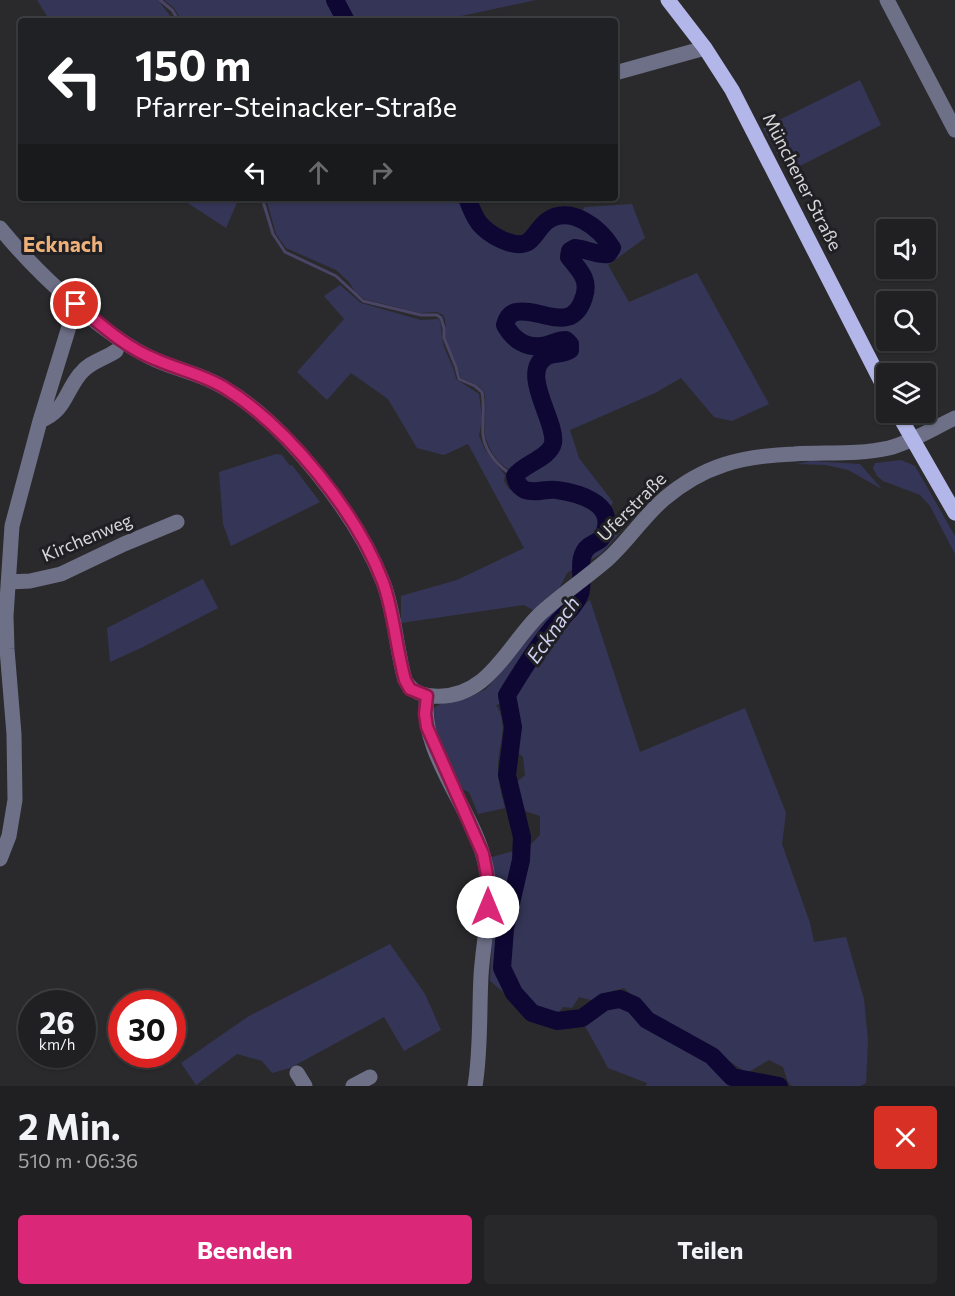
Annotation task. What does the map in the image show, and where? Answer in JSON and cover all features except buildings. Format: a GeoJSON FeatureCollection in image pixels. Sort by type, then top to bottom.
{"type":"FeatureCollection","features":[{"type":"Feature","properties":{"kind":"main road","name":"Münchener Straße"},"geometry":{"type":"LineString","coordinates":[[668,0],[705,48],[732,90],[876,371]]}},
{"type":"Feature","properties":{"kind":"main road"},"geometry":{"type":"LineString","coordinates":[[903,423],[955,513]]}},
{"type":"Feature","properties":{"kind":"street"},"geometry":{"type":"LineString","coordinates":[[888,0],[955,130]]}},
{"type":"Feature","properties":{"kind":"street"},"geometry":{"type":"LineString","coordinates":[[618,72],[705,48]]}},
{"type":"Feature","properties":{"kind":"street"},"geometry":{"type":"LineString","coordinates":[[0,228],[44,275],[126,344],[155,360],[198,374],[224,387],[255,409],[290,443],[329,488],[367,549],[383,583],[405,680],[410,689],[427,696],[425,714],[427,727],[448,778],[475,833],[486,867],[488,907],[483,949],[475,1086]]}},
{"type":"Feature","properties":{"kind":"street"},"geometry":{"type":"LineString","coordinates":[[0,859],[9,836],[15,800],[14,734],[7,649],[9,582],[6,527],[76,304]]}},
{"type":"Feature","properties":{"kind":"street"},"geometry":{"type":"LineString","coordinates":[[40,421],[52,416],[63,405],[75,381],[87,367],[116,351]]}},
{"type":"Feature","properties":{"kind":"street","name":"Uferstraße"},"geometry":{"type":"LineString","coordinates":[[427,696],[450,696],[482,681],[495,670],[539,615],[608,558],[662,501],[686,482],[718,465],[768,456],[866,452],[890,448],[955,418]]}},
{"type":"Feature","properties":{"kind":"street","name":"Kirchenweg"},"geometry":{"type":"LineString","coordinates":[[9,582],[61,574],[123,544],[177,522]]}},
{"type":"Feature","properties":{"kind":"street"},"geometry":{"type":"LineString","coordinates":[[353,1086],[370,1077]]}},
{"type":"Feature","properties":{"kind":"shaded area"},"geometry":{"type":"Polygon","coordinates":[[[37,0],[158,0],[172,18],[48,18],[37,0]]]}},
{"type":"Feature","properties":{"kind":"shaded area"},"geometry":{"type":"Polygon","coordinates":[[[164,0],[331,0],[340,18],[180,18],[174,8],[164,0]]]}},
{"type":"Feature","properties":{"kind":"shaded area"},"geometry":{"type":"Polygon","coordinates":[[[342,0],[536,0],[452,18],[352,18],[342,0]]]}},
{"type":"Feature","properties":{"kind":"shaded area"},"geometry":{"type":"Polygon","coordinates":[[[860,80],[881,125],[788,172],[763,128],[860,80]]]}},
{"type":"Feature","properties":{"kind":"shaded area"},"geometry":{"type":"Polygon","coordinates":[[[185,201],[238,201],[226,228],[185,201]]]}},
{"type":"Feature","properties":{"kind":"shaded area"},"geometry":{"type":"Polygon","coordinates":[[[267,201],[462,201],[474,225],[487,237],[507,247],[518,249],[530,247],[546,228],[560,219],[585,226],[595,234],[602,246],[600,248],[574,243],[564,246],[561,252],[560,260],[576,272],[581,282],[581,294],[573,311],[553,315],[514,306],[502,314],[500,320],[502,331],[517,346],[534,350],[561,343],[567,346],[565,350],[543,353],[533,368],[532,384],[548,430],[546,444],[534,457],[509,469],[501,463],[494,455],[485,434],[484,391],[461,378],[446,340],[446,323],[443,315],[437,312],[420,313],[364,299],[336,270],[286,248],[276,234],[267,201]]]}},
{"type":"Feature","properties":{"kind":"shaded area"},"geometry":{"type":"Polygon","coordinates":[[[632,204],[645,238],[608,265],[629,302],[697,273],[769,404],[732,421],[714,417],[681,378],[655,393],[570,430],[579,458],[613,502],[610,507],[615,529],[620,533],[601,554],[586,562],[591,552],[605,538],[610,527],[606,506],[591,497],[563,489],[525,488],[520,478],[524,472],[549,456],[555,447],[556,423],[542,395],[541,368],[546,360],[572,352],[573,344],[569,338],[528,343],[515,335],[509,324],[511,319],[518,316],[564,320],[580,313],[587,297],[590,272],[575,257],[575,254],[578,252],[602,258],[609,257],[615,248],[592,219],[578,215],[585,207],[632,204]]]}},
{"type":"Feature","properties":{"kind":"shaded area"},"geometry":{"type":"Polygon","coordinates":[[[340,285],[361,303],[421,320],[439,319],[443,343],[456,379],[479,394],[482,418],[479,436],[485,450],[505,475],[504,481],[509,489],[532,496],[552,494],[568,496],[590,505],[600,515],[601,526],[597,534],[578,548],[573,569],[567,573],[559,589],[533,610],[524,605],[401,623],[401,596],[457,580],[524,548],[468,444],[444,455],[417,448],[388,399],[351,373],[327,400],[297,372],[344,319],[324,296],[340,285]]]}},
{"type":"Feature","properties":{"kind":"shaded area"},"geometry":{"type":"Polygon","coordinates":[[[276,454],[282,455],[290,466],[292,465],[320,502],[231,546],[223,524],[219,472],[276,454]]]}},
{"type":"Feature","properties":{"kind":"shaded area"},"geometry":{"type":"Polygon","coordinates":[[[901,460],[915,466],[955,536],[955,554],[930,506],[920,495],[883,481],[873,468],[875,463],[901,460]]]}},
{"type":"Feature","properties":{"kind":"shaded area"},"geometry":{"type":"Polygon","coordinates":[[[811,461],[860,464],[882,489],[848,470],[826,465],[796,464],[811,461]]]}},
{"type":"Feature","properties":{"kind":"shaded area"},"geometry":{"type":"Polygon","coordinates":[[[203,579],[218,608],[110,662],[107,628],[203,579]]]}},
{"type":"Feature","properties":{"kind":"shaded area"},"geometry":{"type":"Polygon","coordinates":[[[588,583],[583,606],[590,600],[640,752],[745,708],[786,813],[782,844],[810,923],[814,942],[846,937],[864,999],[868,1040],[866,1083],[860,1086],[792,1086],[788,1082],[783,1067],[769,1060],[747,1073],[708,1047],[679,1032],[649,1011],[624,988],[601,994],[594,1001],[579,997],[572,1008],[563,1007],[557,1015],[543,1025],[490,981],[493,917],[492,857],[528,847],[540,835],[540,816],[525,811],[516,783],[525,775],[523,757],[517,752],[514,754],[518,725],[508,701],[496,705],[503,729],[498,770],[505,808],[478,814],[469,792],[459,788],[439,746],[431,715],[435,707],[442,703],[468,698],[486,689],[544,618],[588,583]]]}},
{"type":"Feature","properties":{"kind":"shaded area"},"geometry":{"type":"Polygon","coordinates":[[[390,944],[425,994],[441,1030],[404,1051],[384,1017],[290,1068],[272,1073],[262,1061],[237,1054],[196,1085],[184,1068],[186,1060],[249,1016],[390,944]]]}},
{"type":"Feature","properties":{"kind":"shaded area"},"geometry":{"type":"Polygon","coordinates":[[[607,1008],[620,1008],[632,1014],[646,1027],[709,1062],[730,1085],[735,1086],[646,1086],[647,1083],[608,1068],[584,1024],[607,1008]]]}},
{"type":"Feature","properties":{"kind":"waterway"},"geometry":{"type":"LineString","coordinates":[[160,0],[172,10],[177,18]]}},
{"type":"Feature","properties":{"kind":"waterway","name":"Ecknach"},"geometry":{"type":"LineString","coordinates":[[335,0],[344,18]]}},
{"type":"Feature","properties":{"kind":"waterway"},"geometry":{"type":"LineString","coordinates":[[263,201],[273,234],[285,252],[336,276],[363,301],[421,315],[437,315],[441,318],[444,338],[459,379],[482,392],[483,435],[487,448],[499,464],[515,476]]}},
{"type":"Feature","properties":{"kind":"waterway","name":"Ecknach"},"geometry":{"type":"LineString","coordinates":[[468,201],[479,223],[488,232],[502,240],[516,244],[528,242],[547,221],[556,216],[565,215],[575,217],[592,226],[612,248],[608,254],[575,248],[570,251],[569,257],[580,271],[586,285],[579,309],[572,315],[564,318],[516,312],[509,317],[505,325],[517,340],[528,345],[540,346],[566,340],[570,344],[570,350],[547,356],[539,363],[536,373],[537,385],[550,422],[553,443],[547,453],[515,476],[519,486],[529,491],[557,490],[584,497],[600,507],[607,521],[601,538],[589,546],[583,554],[580,594],[571,609],[539,646],[507,695],[513,727],[507,775],[522,837],[521,860],[505,929],[502,968],[514,993],[532,1013],[557,1021],[582,1018],[604,1002],[620,999],[634,1005],[647,1020],[712,1056],[732,1077],[779,1086]]}},
{"type":"Feature","properties":{"kind":"district","name":"Ecknach"},"geometry":{"type":"Point","coordinates":[63,245]}},
{"type":"Feature","properties":{"kind":"route"},"geometry":{"type":"LineString","coordinates":[[76,304],[126,344],[155,360],[198,374],[224,387],[255,409],[272,424],[329,488],[353,524],[383,583],[405,680],[410,689],[427,696],[425,714],[434,747],[483,854],[487,875],[488,907]]}}]}
